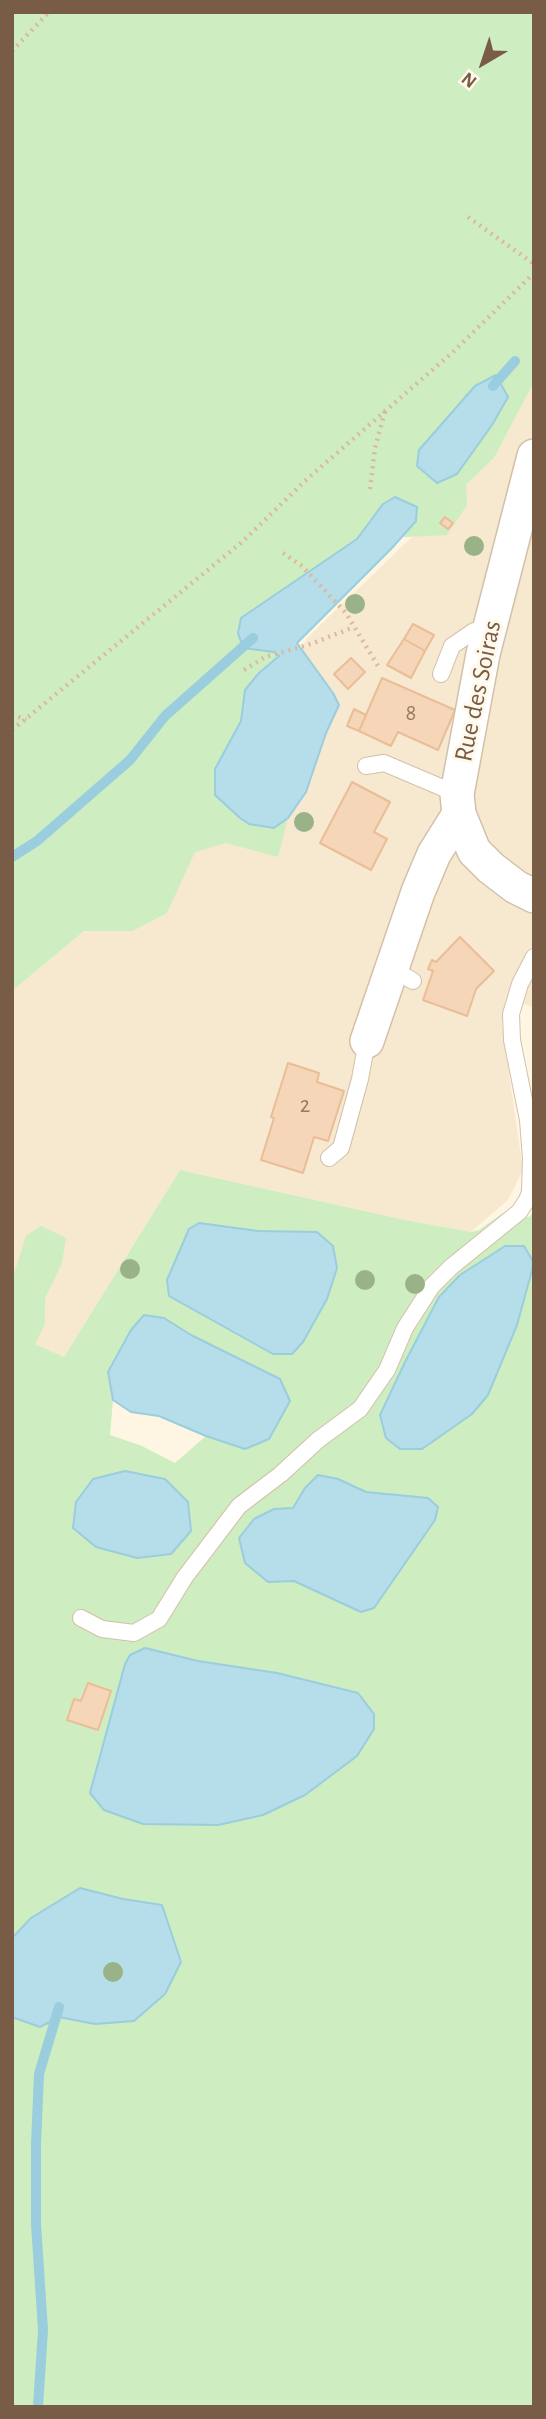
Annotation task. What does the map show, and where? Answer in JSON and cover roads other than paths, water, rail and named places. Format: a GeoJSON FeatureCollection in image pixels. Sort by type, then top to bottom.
{"type":"FeatureCollection","features":[{"type":"Feature","properties":{"kind":"street","name":"Rue des Soiras"},"geometry":{"type":"LineString","coordinates":[[458,804],[483,654],[534,456]]}},
{"type":"Feature","properties":{"kind":"street"},"geometry":{"type":"LineString","coordinates":[[458,804],[474,851],[516,887],[534,896]]}},
{"type":"Feature","properties":{"kind":"street"},"geometry":{"type":"LineString","coordinates":[[367,1041],[402,974],[418,892],[458,804]]}},
{"type":"Feature","properties":{"kind":"lane"},"geometry":{"type":"LineString","coordinates":[[441,674],[452,646],[474,631],[490,628]]}},
{"type":"Feature","properties":{"kind":"lane"},"geometry":{"type":"LineString","coordinates":[[366,766],[384,763],[458,804]]}},
{"type":"Feature","properties":{"kind":"lane"},"geometry":{"type":"LineString","coordinates":[[81,1618],[102,1629],[134,1633],[159,1619],[185,1577],[239,1506],[360,1409],[387,1370],[405,1328],[432,1286],[451,1267],[519,1212],[530,1192],[531,1158],[528,1120],[512,1040],[511,1014],[520,984],[534,957]]}},
{"type":"Feature","properties":{"kind":"lane"},"geometry":{"type":"LineString","coordinates":[[329,1158],[341,1148],[360,1079],[367,1041]]}},
{"type":"Feature","properties":{"kind":"water"},"geometry":{"type":"Polygon","coordinates":[[[496,375],[508,397],[492,425],[457,474],[437,483],[417,466],[419,450],[475,386],[496,375]]]}},
{"type":"Feature","properties":{"kind":"water"},"geometry":{"type":"Polygon","coordinates":[[[395,497],[417,507],[416,521],[297,643],[339,705],[326,733],[306,792],[288,818],[274,828],[249,824],[215,795],[215,769],[241,721],[245,690],[259,673],[279,656],[274,652],[243,648],[238,633],[241,618],[357,539],[383,504],[395,497]]]}},
{"type":"Feature","properties":{"kind":"water"},"geometry":{"type":"Polygon","coordinates":[[[199,1223],[258,1231],[317,1232],[333,1246],[337,1268],[327,1299],[303,1342],[292,1354],[273,1354],[169,1296],[167,1280],[189,1229],[199,1223]]]}},
{"type":"Feature","properties":{"kind":"water"},"geometry":{"type":"Polygon","coordinates":[[[505,1246],[524,1246],[534,1263],[517,1325],[488,1395],[472,1414],[422,1449],[400,1449],[386,1438],[380,1415],[405,1362],[439,1297],[460,1275],[505,1246]]]}},
{"type":"Feature","properties":{"kind":"water"},"geometry":{"type":"Polygon","coordinates":[[[144,1315],[164,1318],[191,1335],[280,1379],[290,1401],[269,1439],[245,1449],[159,1416],[131,1412],[113,1400],[108,1372],[131,1330],[144,1315]]]}},
{"type":"Feature","properties":{"kind":"water"},"geometry":{"type":"Polygon","coordinates":[[[125,1471],[165,1479],[188,1502],[191,1531],[171,1554],[137,1558],[96,1547],[73,1528],[76,1502],[93,1479],[125,1471]]]}},
{"type":"Feature","properties":{"kind":"water"},"geometry":{"type":"Polygon","coordinates":[[[318,1475],[338,1479],[366,1492],[428,1498],[438,1507],[435,1520],[374,1608],[361,1612],[294,1581],[268,1582],[245,1563],[239,1538],[254,1519],[274,1509],[293,1508],[305,1488],[318,1475]]]}},
{"type":"Feature","properties":{"kind":"water"},"geometry":{"type":"Polygon","coordinates":[[[145,1648],[198,1661],[277,1673],[358,1693],[374,1714],[374,1729],[357,1756],[305,1795],[263,1815],[218,1825],[143,1824],[104,1810],[90,1793],[125,1664],[130,1655],[145,1648]]]}},
{"type":"Feature","properties":{"kind":"water"},"geometry":{"type":"Polygon","coordinates":[[[80,1888],[162,1905],[181,1962],[165,1994],[134,2021],[95,2024],[59,2017],[40,2027],[12,2017],[12,1938],[31,1918],[80,1888]]]}},
{"type":"Feature","properties":{"kind":"waterway"},"geometry":{"type":"LineString","coordinates":[[493,386],[515,361]]}},
{"type":"Feature","properties":{"kind":"waterway"},"geometry":{"type":"LineString","coordinates":[[12,857],[37,841],[130,760],[165,716],[253,638]]}},
{"type":"Feature","properties":{"kind":"waterway"},"geometry":{"type":"LineString","coordinates":[[38,2407],[43,2330],[36,2224],[39,2074],[59,2007]]}}]}
